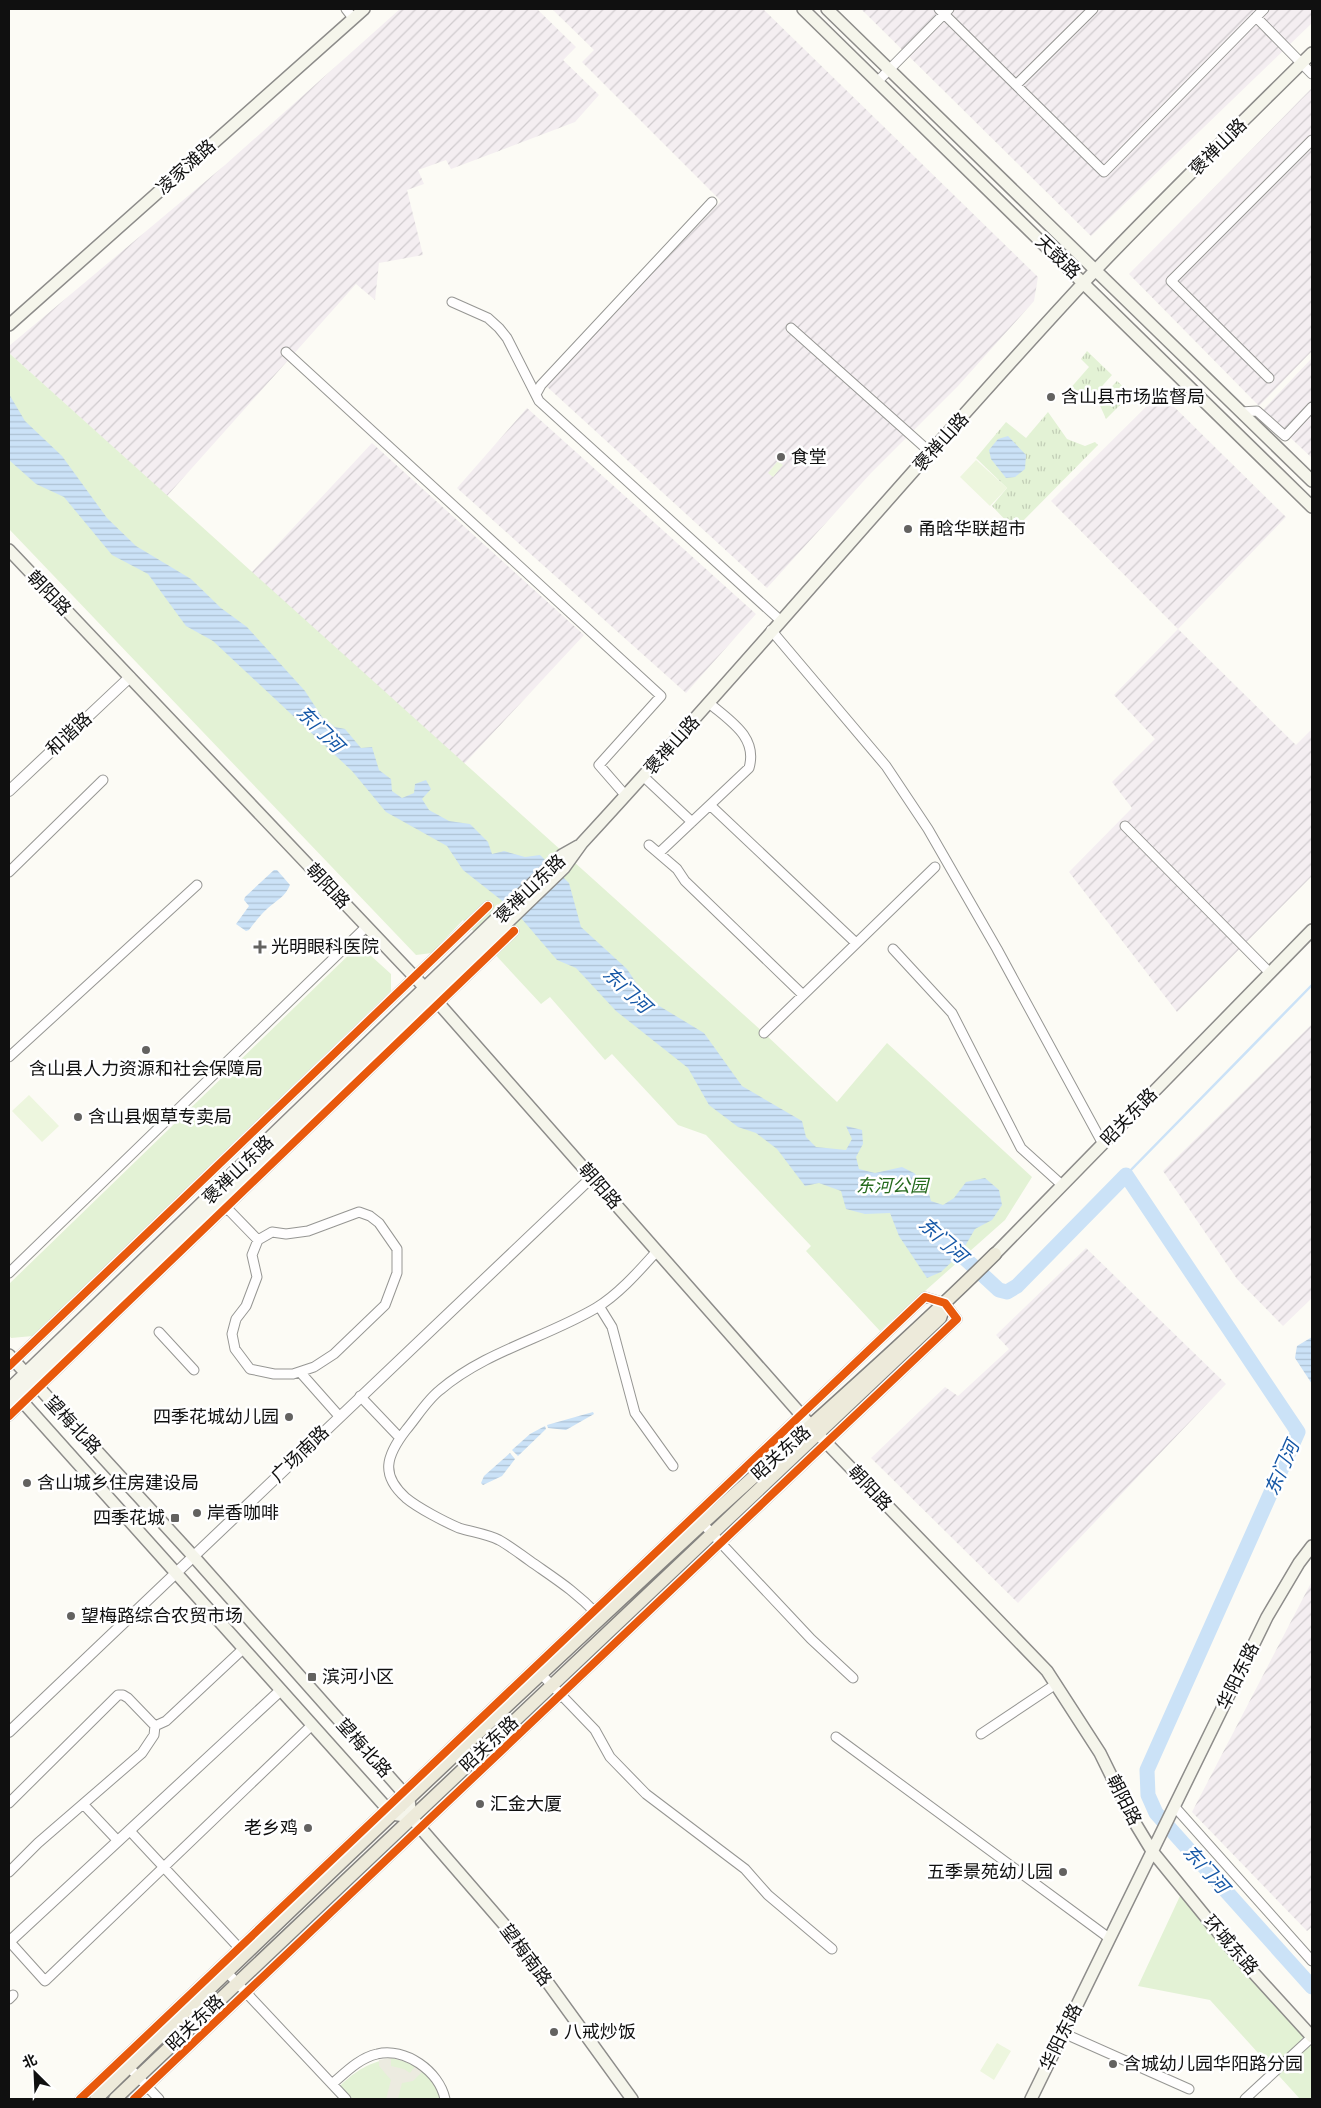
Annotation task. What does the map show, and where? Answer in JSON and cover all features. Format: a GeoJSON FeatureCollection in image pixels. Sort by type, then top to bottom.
{"type":"FeatureCollection","features":[{"type":"Feature","properties":{"kind":"main road","name":"凌家滩路"},"geometry":{"type":"LineString","coordinates":[[9,325],[350,13],[364,9]]}},
{"type":"Feature","properties":{"kind":"main road","name":"天鼓路"},"geometry":{"type":"LineString","coordinates":[[803,9],[1312,507]]}},
{"type":"Feature","properties":{"kind":"main road","name":"天鼓路"},"geometry":{"type":"LineString","coordinates":[[827,9],[1312,481]]}},
{"type":"Feature","properties":{"kind":"main road","name":"褒禅山路"},"geometry":{"type":"LineString","coordinates":[[582,844],[644,777],[771,630],[1084,282],[1312,53]]}},
{"type":"Feature","properties":{"kind":"main road","name":"朝阳路"},"geometry":{"type":"LineString","coordinates":[[9,550],[432,996],[818,1434],[1047,1671],[1100,1753],[1132,1818],[1152,1851]]}},
{"type":"Feature","properties":{"kind":"main road","name":"褒禅山东路"},"geometry":{"type":"LineString","coordinates":[[13,1394],[32,1381],[220,1201],[432,996],[513,911],[582,844]]}},
{"type":"Feature","properties":{"kind":"main road","name":"昭关东路"},"geometry":{"type":"LineString","coordinates":[[115,2099],[241,1988],[556,1689],[712,1533],[818,1434],[1312,930]]}},
{"type":"Feature","properties":{"kind":"main road","name":"望梅北路"},"geometry":{"type":"LineString","coordinates":[[11,1361],[32,1381],[194,1557],[406,1796]]}},
{"type":"Feature","properties":{"kind":"main road","name":"望梅北路"},"geometry":{"type":"LineString","coordinates":[[13,1394],[177,1573],[389,1811]]}},
{"type":"Feature","properties":{"kind":"main road","name":"昭关东路"},"geometry":{"type":"LineString","coordinates":[[96,2099],[125,2063],[389,1811],[542,1674],[598,1615],[712,1533]]}},
{"type":"Feature","properties":{"kind":"main road","name":"华阳东路"},"geometry":{"type":"LineString","coordinates":[[1031,2099],[1267,1617],[1312,1546]]}},
{"type":"Feature","properties":{"kind":"main road"},"geometry":{"type":"LineString","coordinates":[[406,1796],[415,1822]]}},
{"type":"Feature","properties":{"kind":"main road"},"geometry":{"type":"LineString","coordinates":[[389,1811],[415,1822]]}},
{"type":"Feature","properties":{"kind":"main road","name":"望梅南路"},"geometry":{"type":"LineString","coordinates":[[415,1822],[514,1936],[632,2099]]}},
{"type":"Feature","properties":{"kind":"main road","name":"环城东路"},"geometry":{"type":"LineString","coordinates":[[1152,1851],[1231,1948],[1312,2037]]}},
{"type":"Feature","properties":{"kind":"street"},"geometry":{"type":"LineString","coordinates":[[1016,85],[1093,9]]}},
{"type":"Feature","properties":{"kind":"street"},"geometry":{"type":"LineString","coordinates":[[878,81],[944,10],[1104,172],[1264,9]]}},
{"type":"Feature","properties":{"kind":"street"},"geometry":{"type":"LineString","coordinates":[[1256,17],[1312,74]]}},
{"type":"Feature","properties":{"kind":"street"},"geometry":{"type":"LineString","coordinates":[[1269,378],[1171,281],[1312,140]]}},
{"type":"Feature","properties":{"kind":"street"},"geometry":{"type":"LineString","coordinates":[[536,394],[541,385],[712,202]]}},
{"type":"Feature","properties":{"kind":"street"},"geometry":{"type":"LineString","coordinates":[[452,302],[488,318],[499,328],[539,401],[780,620]]}},
{"type":"Feature","properties":{"kind":"street"},"geometry":{"type":"LineString","coordinates":[[791,328],[931,453]]}},
{"type":"Feature","properties":{"kind":"street"},"geometry":{"type":"LineString","coordinates":[[286,352],[661,696],[599,765],[626,796]]}},
{"type":"Feature","properties":{"kind":"street"},"geometry":{"type":"LineString","coordinates":[[1241,412],[1257,411],[1285,436],[1312,407]]}},
{"type":"Feature","properties":{"kind":"street"},"geometry":{"type":"LineString","coordinates":[[771,630],[886,766],[928,829],[997,949],[1103,1144]]}},
{"type":"Feature","properties":{"kind":"street","name":"和谐路"},"geometry":{"type":"LineString","coordinates":[[9,791],[130,677]]}},
{"type":"Feature","properties":{"kind":"street"},"geometry":{"type":"LineString","coordinates":[[659,853],[749,768],[752,758],[751,748],[742,731],[709,703]]}},
{"type":"Feature","properties":{"kind":"street"},"geometry":{"type":"LineString","coordinates":[[644,777],[692,822]]}},
{"type":"Feature","properties":{"kind":"street"},"geometry":{"type":"LineString","coordinates":[[9,872],[103,780]]}},
{"type":"Feature","properties":{"kind":"street"},"geometry":{"type":"LineString","coordinates":[[710,805],[856,943]]}},
{"type":"Feature","properties":{"kind":"street"},"geometry":{"type":"LineString","coordinates":[[1125,826],[1270,973]]}},
{"type":"Feature","properties":{"kind":"street"},"geometry":{"type":"LineString","coordinates":[[649,845],[803,995]]}},
{"type":"Feature","properties":{"kind":"street"},"geometry":{"type":"LineString","coordinates":[[764,1033],[935,867]]}},
{"type":"Feature","properties":{"kind":"street"},"geometry":{"type":"LineString","coordinates":[[9,1057],[197,886]]}},
{"type":"Feature","properties":{"kind":"street"},"geometry":{"type":"LineString","coordinates":[[11,1361],[488,906]]}},
{"type":"Feature","properties":{"kind":"street"},"geometry":{"type":"LineString","coordinates":[[9,1273],[366,927]]}},
{"type":"Feature","properties":{"kind":"street"},"geometry":{"type":"LineString","coordinates":[[258,1240],[220,1201],[432,996],[514,932]]}},
{"type":"Feature","properties":{"kind":"street"},"geometry":{"type":"LineString","coordinates":[[893,949],[952,1013],[1021,1148],[1062,1185]]}},
{"type":"Feature","properties":{"kind":"street","name":"广场南路"},"geometry":{"type":"LineString","coordinates":[[9,1732],[592,1177]]}},
{"type":"Feature","properties":{"kind":"street"},"geometry":{"type":"LineString","coordinates":[[358,1212],[370,1216],[379,1223],[397,1249],[397,1273],[384,1305],[334,1354],[314,1367],[300,1372],[274,1374],[250,1368],[235,1349],[232,1334],[236,1319],[246,1306],[256,1277],[252,1255],[258,1240],[272,1232],[286,1234],[308,1232],[358,1212]]}},
{"type":"Feature","properties":{"kind":"street"},"geometry":{"type":"LineString","coordinates":[[598,1615],[576,1592],[498,1540],[458,1527],[408,1500],[393,1485],[388,1463],[400,1438],[438,1391],[460,1374],[518,1343],[564,1326],[599,1306],[630,1280],[657,1252]]}},
{"type":"Feature","properties":{"kind":"street"},"geometry":{"type":"LineString","coordinates":[[406,1796],[598,1615],[801,1415],[925,1297],[945,1303],[956,1319],[818,1434],[712,1533],[811,1639],[853,1678]]}},
{"type":"Feature","properties":{"kind":"street"},"geometry":{"type":"LineString","coordinates":[[599,1306],[612,1327],[635,1413],[673,1466]]}},
{"type":"Feature","properties":{"kind":"street"},"geometry":{"type":"LineString","coordinates":[[158,1332],[194,1370]]}},
{"type":"Feature","properties":{"kind":"street"},"geometry":{"type":"LineString","coordinates":[[300,1372],[339,1416]]}},
{"type":"Feature","properties":{"kind":"street"},"geometry":{"type":"LineString","coordinates":[[9,1416],[13,1394]]}},
{"type":"Feature","properties":{"kind":"street"},"geometry":{"type":"LineString","coordinates":[[360,1396],[400,1438]]}},
{"type":"Feature","properties":{"kind":"street"},"geometry":{"type":"LineString","coordinates":[[155,1726],[166,1721],[243,1649]]}},
{"type":"Feature","properties":{"kind":"street"},"geometry":{"type":"LineString","coordinates":[[542,1674],[595,1730],[610,1757],[646,1794],[745,1869],[768,1895],[832,1949]]}},
{"type":"Feature","properties":{"kind":"street"},"geometry":{"type":"LineString","coordinates":[[981,1734],[1056,1684]]}},
{"type":"Feature","properties":{"kind":"street"},"geometry":{"type":"LineString","coordinates":[[281,1690],[9,1942],[45,1981],[312,1725]]}},
{"type":"Feature","properties":{"kind":"street"},"geometry":{"type":"LineString","coordinates":[[9,1803],[118,1695],[128,1698],[155,1726]]}},
{"type":"Feature","properties":{"kind":"street"},"geometry":{"type":"LineString","coordinates":[[9,1872],[38,1843],[142,1753],[154,1735],[155,1726]]}},
{"type":"Feature","properties":{"kind":"street"},"geometry":{"type":"LineString","coordinates":[[836,1737],[1109,1938]]}},
{"type":"Feature","properties":{"kind":"street"},"geometry":{"type":"LineString","coordinates":[[84,1805],[118,1841]]}},
{"type":"Feature","properties":{"kind":"street"},"geometry":{"type":"LineString","coordinates":[[1173,1809],[1312,1961]]}},
{"type":"Feature","properties":{"kind":"street"},"geometry":{"type":"LineString","coordinates":[[130,1831],[242,1951]]}},
{"type":"Feature","properties":{"kind":"street"},"geometry":{"type":"LineString","coordinates":[[311,1886],[328,1905]]}},
{"type":"Feature","properties":{"kind":"street"},"geometry":{"type":"LineString","coordinates":[[223,1969],[346,2099]]}},
{"type":"Feature","properties":{"kind":"street"},"geometry":{"type":"LineString","coordinates":[[134,2099],[241,1988]]}},
{"type":"Feature","properties":{"kind":"street"},"geometry":{"type":"LineString","coordinates":[[1063,2033],[1189,2089]]}},
{"type":"Feature","properties":{"kind":"street"},"geometry":{"type":"LineString","coordinates":[[1245,2099],[1312,2037]]}},
{"type":"Feature","properties":{"kind":"street"},"geometry":{"type":"LineString","coordinates":[[332,2084],[360,2061],[378,2054],[394,2054],[412,2058],[427,2070],[440,2086],[444,2099]]}},
{"type":"Feature","properties":{"kind":"street"},"geometry":{"type":"LineString","coordinates":[[80,2099],[125,2063],[159,2099]]}},
{"type":"Feature","properties":{"kind":"shaded area"},"geometry":{"type":"Polygon","coordinates":[[[400,9],[537,9],[576,47],[563,60],[599,95],[575,122],[451,169],[446,160],[418,170],[424,184],[407,190],[423,255],[379,263],[375,300],[356,284],[167,496],[9,353],[9,346],[225,165],[400,9]]]}},
{"type":"Feature","properties":{"kind":"shaded area"},"geometry":{"type":"Polygon","coordinates":[[[552,9],[763,9],[1038,277],[1034,301],[958,386],[871,473],[767,588],[544,384],[721,201],[582,62],[594,50],[552,9]]]}},
{"type":"Feature","properties":{"kind":"shaded area"},"geometry":{"type":"Polygon","coordinates":[[[861,9],[1312,9],[1312,23],[1091,236],[861,9]]]}},
{"type":"Feature","properties":{"kind":"shaded area"},"geometry":{"type":"Polygon","coordinates":[[[1312,88],[1312,351],[1259,406],[1129,274],[1312,88]]]}},
{"type":"Feature","properties":{"kind":"shaded area"},"geometry":{"type":"Polygon","coordinates":[[[1312,358],[1312,458],[1262,411],[1312,358]]]}},
{"type":"Feature","properties":{"kind":"shaded area"},"geometry":{"type":"Polygon","coordinates":[[[1160,393],[1286,517],[1178,629],[1051,501],[1160,393]]]}},
{"type":"Feature","properties":{"kind":"shaded area"},"geometry":{"type":"Polygon","coordinates":[[[527,408],[756,614],[686,693],[457,488],[527,408]]]}},
{"type":"Feature","properties":{"kind":"shaded area"},"geometry":{"type":"Polygon","coordinates":[[[372,443],[584,635],[464,764],[251,573],[372,443]]]}},
{"type":"Feature","properties":{"kind":"shaded area"},"geometry":{"type":"Polygon","coordinates":[[[1178,629],[1296,745],[1312,729],[1312,876],[1177,1012],[1069,872],[1132,808],[1112,782],[1155,739],[1114,695],[1178,629]]]}},
{"type":"Feature","properties":{"kind":"shaded area"},"geometry":{"type":"Polygon","coordinates":[[[1312,1024],[1312,1300],[1283,1326],[1237,1279],[1163,1171],[1312,1024]]]}},
{"type":"Feature","properties":{"kind":"shaded area"},"geometry":{"type":"Polygon","coordinates":[[[1086,1248],[1226,1384],[1018,1603],[871,1458],[945,1387],[958,1396],[1009,1349],[996,1335],[1086,1248]]]}},
{"type":"Feature","properties":{"kind":"shaded area"},"geometry":{"type":"Polygon","coordinates":[[[1312,1581],[1312,1927],[1307,1931],[1192,1812],[1312,1581]]]}},
{"type":"Feature","properties":{"kind":"shaded area"},"geometry":{"type":"Polygon","coordinates":[[[391,2058],[391,2066],[404,2069],[410,2073],[416,2065],[424,2070],[413,2081],[402,2083],[398,2099],[386,2099],[391,2080],[379,2066],[379,2060],[391,2058]]]}},
{"type":"Feature","properties":{"kind":"green space"},"geometry":{"type":"Polygon","coordinates":[[[1087,351],[1112,375],[1095,394],[1083,390],[1070,393],[1068,391],[1089,367],[1081,359],[1087,351]]]}},
{"type":"Feature","properties":{"kind":"green space","name":"东河公园"},"geometry":{"type":"Polygon","coordinates":[[[9,353],[764,1033],[837,1102],[887,1043],[1032,1177],[1005,1220],[880,1331],[806,1251],[811,1246],[706,1135],[678,1125],[612,1054],[605,1060],[550,997],[541,1004],[463,920],[432,953],[416,955],[9,529],[9,353]]]}},
{"type":"Feature","properties":{"kind":"green space"},"geometry":{"type":"Polygon","coordinates":[[[1117,381],[1131,394],[1106,419],[1098,401],[1117,381]]]}},
{"type":"Feature","properties":{"kind":"green space"},"geometry":{"type":"Polygon","coordinates":[[[1048,412],[1067,439],[1085,446],[1095,442],[1098,445],[1019,525],[1012,527],[992,506],[1007,488],[976,458],[1006,422],[1026,438],[1048,412]]]}},
{"type":"Feature","properties":{"kind":"green space"},"geometry":{"type":"Polygon","coordinates":[[[976,460],[1007,488],[990,506],[960,477],[976,460]]]}},
{"type":"Feature","properties":{"kind":"green space"},"geometry":{"type":"Polygon","coordinates":[[[778,461],[783,465],[773,477],[768,473],[778,461]]]}},
{"type":"Feature","properties":{"kind":"green space"},"geometry":{"type":"Polygon","coordinates":[[[359,945],[391,974],[391,991],[33,1336],[11,1338],[9,1335],[9,1284],[359,945]]]}},
{"type":"Feature","properties":{"kind":"green space"},"geometry":{"type":"Polygon","coordinates":[[[29,1095],[59,1126],[42,1142],[12,1111],[29,1095]]]}},
{"type":"Feature","properties":{"kind":"green space"},"geometry":{"type":"Polygon","coordinates":[[[1180,1896],[1312,2046],[1312,2099],[1300,2099],[1210,2000],[1138,1986],[1180,1896]]]}},
{"type":"Feature","properties":{"kind":"green space"},"geometry":{"type":"Polygon","coordinates":[[[997,2043],[1011,2051],[994,2080],[980,2071],[997,2043]]]}},
{"type":"Feature","properties":{"kind":"green space"},"geometry":{"type":"Polygon","coordinates":[[[391,2058],[408,2063],[422,2071],[434,2083],[441,2099],[350,2099],[340,2086],[363,2068],[391,2058]]]}},
{"type":"Feature","properties":{"kind":"water"},"geometry":{"type":"Polygon","coordinates":[[[9,394],[25,421],[62,456],[107,518],[136,546],[191,579],[221,608],[247,627],[305,691],[322,717],[335,727],[345,729],[361,748],[372,747],[379,770],[391,779],[392,791],[402,798],[414,793],[415,784],[426,780],[431,789],[422,799],[429,810],[449,821],[470,824],[488,842],[492,854],[504,851],[525,857],[540,855],[569,883],[581,927],[627,969],[646,998],[704,1033],[742,1086],[802,1121],[806,1137],[816,1147],[846,1150],[852,1139],[846,1126],[862,1130],[863,1144],[856,1157],[859,1169],[875,1173],[902,1167],[914,1173],[927,1186],[931,1201],[943,1205],[954,1198],[966,1182],[985,1178],[999,1190],[1002,1205],[992,1220],[975,1229],[961,1253],[941,1272],[927,1278],[899,1236],[890,1213],[865,1214],[846,1209],[841,1191],[819,1183],[805,1186],[777,1149],[756,1133],[738,1127],[709,1105],[688,1068],[616,1011],[576,968],[557,960],[515,911],[463,870],[447,846],[386,812],[352,771],[213,641],[186,626],[148,574],[112,555],[64,497],[36,484],[9,460],[9,394]]]}},
{"type":"Feature","properties":{"kind":"water"},"geometry":{"type":"Polygon","coordinates":[[[1008,436],[1026,455],[1025,469],[1015,477],[1006,478],[991,459],[989,450],[998,439],[1008,436]]]}},
{"type":"Feature","properties":{"kind":"water"},"geometry":{"type":"Polygon","coordinates":[[[274,870],[277,870],[290,885],[283,895],[265,910],[249,930],[246,931],[236,924],[249,906],[244,900],[245,897],[274,870]]]}},
{"type":"Feature","properties":{"kind":"water"},"geometry":{"type":"Polygon","coordinates":[[[1312,1337],[1312,1384],[1295,1358],[1297,1346],[1312,1337]]]}},
{"type":"Feature","properties":{"kind":"water"},"geometry":{"type":"Polygon","coordinates":[[[593,1412],[594,1414],[566,1430],[548,1428],[547,1425],[593,1412]]]}},
{"type":"Feature","properties":{"kind":"water"},"geometry":{"type":"Polygon","coordinates":[[[545,1426],[546,1429],[518,1456],[512,1450],[530,1434],[545,1426]]]}},
{"type":"Feature","properties":{"kind":"water"},"geometry":{"type":"Polygon","coordinates":[[[510,1453],[515,1459],[502,1476],[483,1485],[481,1483],[484,1476],[510,1453]]]}},
{"type":"Feature","properties":{"kind":"waterway"},"geometry":{"type":"LineString","coordinates":[[1126,1175],[1312,985]]}},
{"type":"Feature","properties":{"kind":"waterway","name":"东门河"},"geometry":{"type":"LineString","coordinates":[[946,1241],[999,1290],[1007,1292],[1017,1286],[1126,1175],[1298,1432],[1147,1770],[1148,1795],[1156,1813],[1312,1987]]}},
{"type":"Feature","properties":{"kind":"cycle path"},"geometry":{"type":"LineString","coordinates":[[9,1366],[488,906]]}},
{"type":"Feature","properties":{"kind":"cycle path"},"geometry":{"type":"LineString","coordinates":[[9,1416],[514,931]]}},
{"type":"Feature","properties":{"kind":"cycle path"},"geometry":{"type":"LineString","coordinates":[[80,2099],[925,1297],[945,1303],[957,1319],[134,2099]]}},
{"type":"Feature","properties":{"kind":"place","name":"含山县市场监督局"},"geometry":{"type":"Point","coordinates":[1051,397]}},
{"type":"Feature","properties":{"kind":"place","name":"食堂"},"geometry":{"type":"Point","coordinates":[781,457]}},
{"type":"Feature","properties":{"kind":"place","name":"甬晗华联超市"},"geometry":{"type":"Point","coordinates":[908,529]}},
{"type":"Feature","properties":{"kind":"place","name":"光明眼科医院"},"geometry":{"type":"Point","coordinates":[260,947]}},
{"type":"Feature","properties":{"kind":"place","name":"含山县人力资源和社会保障局"},"geometry":{"type":"Point","coordinates":[146,1050]}},
{"type":"Feature","properties":{"kind":"place","name":"含山县烟草专卖局"},"geometry":{"type":"Point","coordinates":[78,1117]}},
{"type":"Feature","properties":{"kind":"place","name":"四季花城幼儿园"},"geometry":{"type":"Point","coordinates":[289,1417]}},
{"type":"Feature","properties":{"kind":"place","name":"含山城乡住房建设局"},"geometry":{"type":"Point","coordinates":[27,1483]}},
{"type":"Feature","properties":{"kind":"place","name":"岸香咖啡"},"geometry":{"type":"Point","coordinates":[197,1513]}},
{"type":"Feature","properties":{"kind":"place","name":"四季花城"},"geometry":{"type":"Point","coordinates":[175,1518]}},
{"type":"Feature","properties":{"kind":"place","name":"望梅路综合农贸市场"},"geometry":{"type":"Point","coordinates":[71,1616]}},
{"type":"Feature","properties":{"kind":"place","name":"滨河小区"},"geometry":{"type":"Point","coordinates":[312,1677]}},
{"type":"Feature","properties":{"kind":"place","name":"汇金大厦"},"geometry":{"type":"Point","coordinates":[480,1804]}},
{"type":"Feature","properties":{"kind":"place","name":"老乡鸡"},"geometry":{"type":"Point","coordinates":[308,1828]}},
{"type":"Feature","properties":{"kind":"place","name":"五季景苑幼儿园"},"geometry":{"type":"Point","coordinates":[1063,1872]}},
{"type":"Feature","properties":{"kind":"place","name":"八戒炒饭"},"geometry":{"type":"Point","coordinates":[554,2032]}},
{"type":"Feature","properties":{"kind":"place","name":"含城幼儿园华阳路分园"},"geometry":{"type":"Point","coordinates":[1113,2064]}}]}
